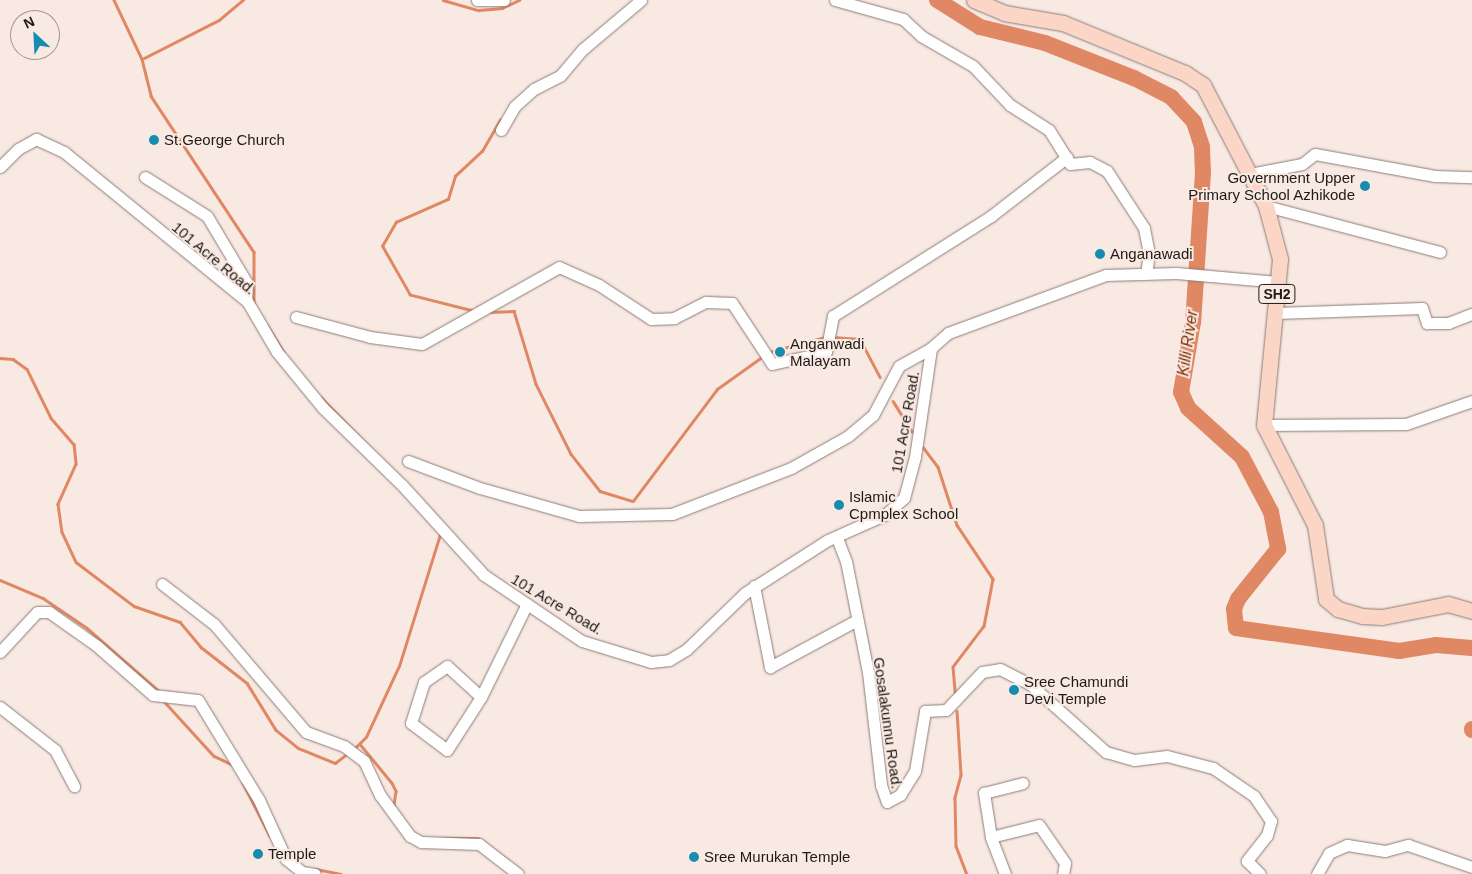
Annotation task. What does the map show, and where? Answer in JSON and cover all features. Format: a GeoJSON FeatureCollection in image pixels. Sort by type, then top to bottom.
{"type":"FeatureCollection","features":[{"type":"Feature","properties":{"kind":"main road","name":"SH2"},"geometry":{"type":"LineString","coordinates":[[974,0],[1004,12],[1063,23],[1185,73],[1203,85],[1266,206],[1280,259],[1264,425]]}},
{"type":"Feature","properties":{"kind":"main road"},"geometry":{"type":"LineString","coordinates":[[1264,425],[1315,525],[1322,589],[1330,604],[1348,613],[1382,617],[1448,604],[1472,610]]}},
{"type":"Feature","properties":{"kind":"street"},"geometry":{"type":"LineString","coordinates":[[477,0],[504,0]]}},
{"type":"Feature","properties":{"kind":"street"},"geometry":{"type":"LineString","coordinates":[[501,130],[515,106],[534,88],[560,76],[583,49],[641,0]]}},
{"type":"Feature","properties":{"kind":"street"},"geometry":{"type":"LineString","coordinates":[[835,0],[903,19],[921,36],[970,64],[1010,105],[1049,130],[1070,164],[1099,166],[1130,200],[1147,238],[1146,274]]}},
{"type":"Feature","properties":{"kind":"street","name":"101 Acre Road."},"geometry":{"type":"LineString","coordinates":[[0,167],[32,140],[58,148],[247,298],[277,352],[323,408],[484,575],[526,606],[582,641],[658,662],[688,649],[754,586],[837,538],[886,514],[904,498],[915,457],[931,348]]}},
{"type":"Feature","properties":{"kind":"street"},"geometry":{"type":"LineString","coordinates":[[1250,174],[1302,164],[1315,154],[1435,176],[1472,177]]}},
{"type":"Feature","properties":{"kind":"street"},"geometry":{"type":"LineString","coordinates":[[296,317],[370,337],[422,344],[559,267],[599,285],[650,319],[674,318],[706,302],[732,303],[772,364],[826,352],[833,316],[991,216],[1066,157]]}},
{"type":"Feature","properties":{"kind":"street"},"geometry":{"type":"LineString","coordinates":[[145,177],[207,216],[246,283],[247,298]]}},
{"type":"Feature","properties":{"kind":"street"},"geometry":{"type":"LineString","coordinates":[[1266,206],[1440,252]]}},
{"type":"Feature","properties":{"kind":"street"},"geometry":{"type":"LineString","coordinates":[[408,461],[480,488],[579,516],[627,519],[672,514],[791,468],[848,436],[872,415],[899,366],[931,348],[948,333],[1106,275],[1176,273],[1278,282]]}},
{"type":"Feature","properties":{"kind":"street"},"geometry":{"type":"LineString","coordinates":[[1276,313],[1422,308],[1427,323],[1448,323],[1472,314]]}},
{"type":"Feature","properties":{"kind":"street"},"geometry":{"type":"LineString","coordinates":[[1264,425],[1406,424],[1472,401]]}},
{"type":"Feature","properties":{"kind":"street","name":"Gosalakunnu Road."},"geometry":{"type":"LineString","coordinates":[[837,538],[868,672],[882,795],[887,802],[900,795],[915,772],[925,711],[946,710],[982,672],[1000,669],[1031,684],[1106,752],[1134,760],[1167,756],[1214,768],[1254,796],[1271,821],[1267,835],[1247,861],[1260,874]]}},
{"type":"Feature","properties":{"kind":"street"},"geometry":{"type":"LineString","coordinates":[[162,584],[214,624],[306,732],[351,751],[374,774],[380,795],[410,836],[421,842],[479,844],[518,874]]}},
{"type":"Feature","properties":{"kind":"street"},"geometry":{"type":"LineString","coordinates":[[754,586],[770,667],[857,620]]}},
{"type":"Feature","properties":{"kind":"street"},"geometry":{"type":"LineString","coordinates":[[481,697],[447,666],[424,682],[412,723],[447,750],[481,697],[526,606]]}},
{"type":"Feature","properties":{"kind":"street"},"geometry":{"type":"LineString","coordinates":[[0,652],[38,612],[49,612],[97,646],[153,695],[198,700],[259,800],[286,858],[302,872],[315,874]]}},
{"type":"Feature","properties":{"kind":"street"},"geometry":{"type":"LineString","coordinates":[[0,707],[55,750],[74,786]]}},
{"type":"Feature","properties":{"kind":"street"},"geometry":{"type":"LineString","coordinates":[[1005,874],[991,837],[984,793],[1023,783]]}},
{"type":"Feature","properties":{"kind":"street"},"geometry":{"type":"LineString","coordinates":[[991,837],[1039,825],[1065,863],[1063,874]]}},
{"type":"Feature","properties":{"kind":"street"},"geometry":{"type":"LineString","coordinates":[[1317,874],[1329,853],[1347,845],[1385,851],[1408,845],[1472,867]]}},
{"type":"Feature","properties":{"kind":"waterway"},"geometry":{"type":"LineString","coordinates":[[114,0],[142,59],[219,20],[243,0]]}},
{"type":"Feature","properties":{"kind":"waterway"},"geometry":{"type":"LineString","coordinates":[[443,0],[479,10],[502,8],[519,0]]}},
{"type":"Feature","properties":{"kind":"waterway","name":"Killi River"},"geometry":{"type":"LineString","coordinates":[[937,0],[980,27],[1045,43],[1134,78],[1171,97],[1194,122],[1202,147],[1203,173],[1193,322],[1181,392],[1188,408],[1242,457],[1271,512],[1278,549],[1238,599],[1234,609],[1236,628],[1399,651],[1436,645],[1472,648]]}},
{"type":"Feature","properties":{"kind":"waterway"},"geometry":{"type":"LineString","coordinates":[[142,59],[151,96],[254,252],[254,303]]}},
{"type":"Feature","properties":{"kind":"waterway"},"geometry":{"type":"LineString","coordinates":[[473,311],[410,295],[382,246],[396,222],[448,199],[455,176],[482,151],[500,120]]}},
{"type":"Feature","properties":{"kind":"waterway"},"geometry":{"type":"LineString","coordinates":[[488,312],[514,311],[536,384],[571,454],[600,491],[633,501],[717,389],[762,357]]}},
{"type":"Feature","properties":{"kind":"waterway"},"geometry":{"type":"LineString","coordinates":[[267,325],[284,352]]}},
{"type":"Feature","properties":{"kind":"waterway"},"geometry":{"type":"LineString","coordinates":[[769,352],[825,337]]}},
{"type":"Feature","properties":{"kind":"waterway"},"geometry":{"type":"LineString","coordinates":[[833,337],[860,339],[880,377]]}},
{"type":"Feature","properties":{"kind":"waterway"},"geometry":{"type":"LineString","coordinates":[[0,358],[13,359],[27,369],[51,418],[74,444],[76,464],[58,504],[62,532],[76,562],[134,606],[180,622],[201,647],[247,683],[276,730],[298,748],[335,763],[347,754]]}},
{"type":"Feature","properties":{"kind":"waterway"},"geometry":{"type":"LineString","coordinates":[[321,397],[434,514]]}},
{"type":"Feature","properties":{"kind":"waterway"},"geometry":{"type":"LineString","coordinates":[[893,401],[912,431]]}},
{"type":"Feature","properties":{"kind":"waterway"},"geometry":{"type":"LineString","coordinates":[[923,447],[938,467],[957,525],[993,579],[984,626],[953,667],[955,692]]}},
{"type":"Feature","properties":{"kind":"waterway"},"geometry":{"type":"LineString","coordinates":[[354,749],[366,737],[399,666],[440,534]]}},
{"type":"Feature","properties":{"kind":"waterway"},"geometry":{"type":"LineString","coordinates":[[0,580],[43,598],[87,628],[159,691]]}},
{"type":"Feature","properties":{"kind":"waterway"},"geometry":{"type":"LineString","coordinates":[[163,700],[214,756],[233,765]]}},
{"type":"Feature","properties":{"kind":"waterway"},"geometry":{"type":"LineString","coordinates":[[957,711],[961,775],[955,798],[956,846],[967,874]]}},
{"type":"Feature","properties":{"kind":"waterway"},"geometry":{"type":"LineString","coordinates":[[360,744],[392,783],[396,791],[394,806]]}},
{"type":"Feature","properties":{"kind":"waterway"},"geometry":{"type":"LineString","coordinates":[[243,783],[270,836]]}},
{"type":"Feature","properties":{"kind":"waterway"},"geometry":{"type":"LineString","coordinates":[[443,838],[478,838],[509,861]]}},
{"type":"Feature","properties":{"kind":"waterway"},"geometry":{"type":"LineString","coordinates":[[316,869],[341,874]]}},
{"type":"Feature","properties":{"kind":"place","name":"St.George Church"},"geometry":{"type":"Point","coordinates":[154,140]}},
{"type":"Feature","properties":{"kind":"place","name":"Government Upper Primary School Azhikode"},"geometry":{"type":"Point","coordinates":[1365,186]}},
{"type":"Feature","properties":{"kind":"place","name":"Anganawadi"},"geometry":{"type":"Point","coordinates":[1100,254]}},
{"type":"Feature","properties":{"kind":"place","name":"Anganwadi Malayam"},"geometry":{"type":"Point","coordinates":[780,352]}},
{"type":"Feature","properties":{"kind":"place","name":"Islamic Cpmplex School"},"geometry":{"type":"Point","coordinates":[839,505]}},
{"type":"Feature","properties":{"kind":"place","name":"Sree Chamundi Devi Temple"},"geometry":{"type":"Point","coordinates":[1014,690]}},
{"type":"Feature","properties":{"kind":"place","name":"Temple"},"geometry":{"type":"Point","coordinates":[258,854]}},
{"type":"Feature","properties":{"kind":"place","name":"Sree Murukan Temple"},"geometry":{"type":"Point","coordinates":[694,857]}}]}
